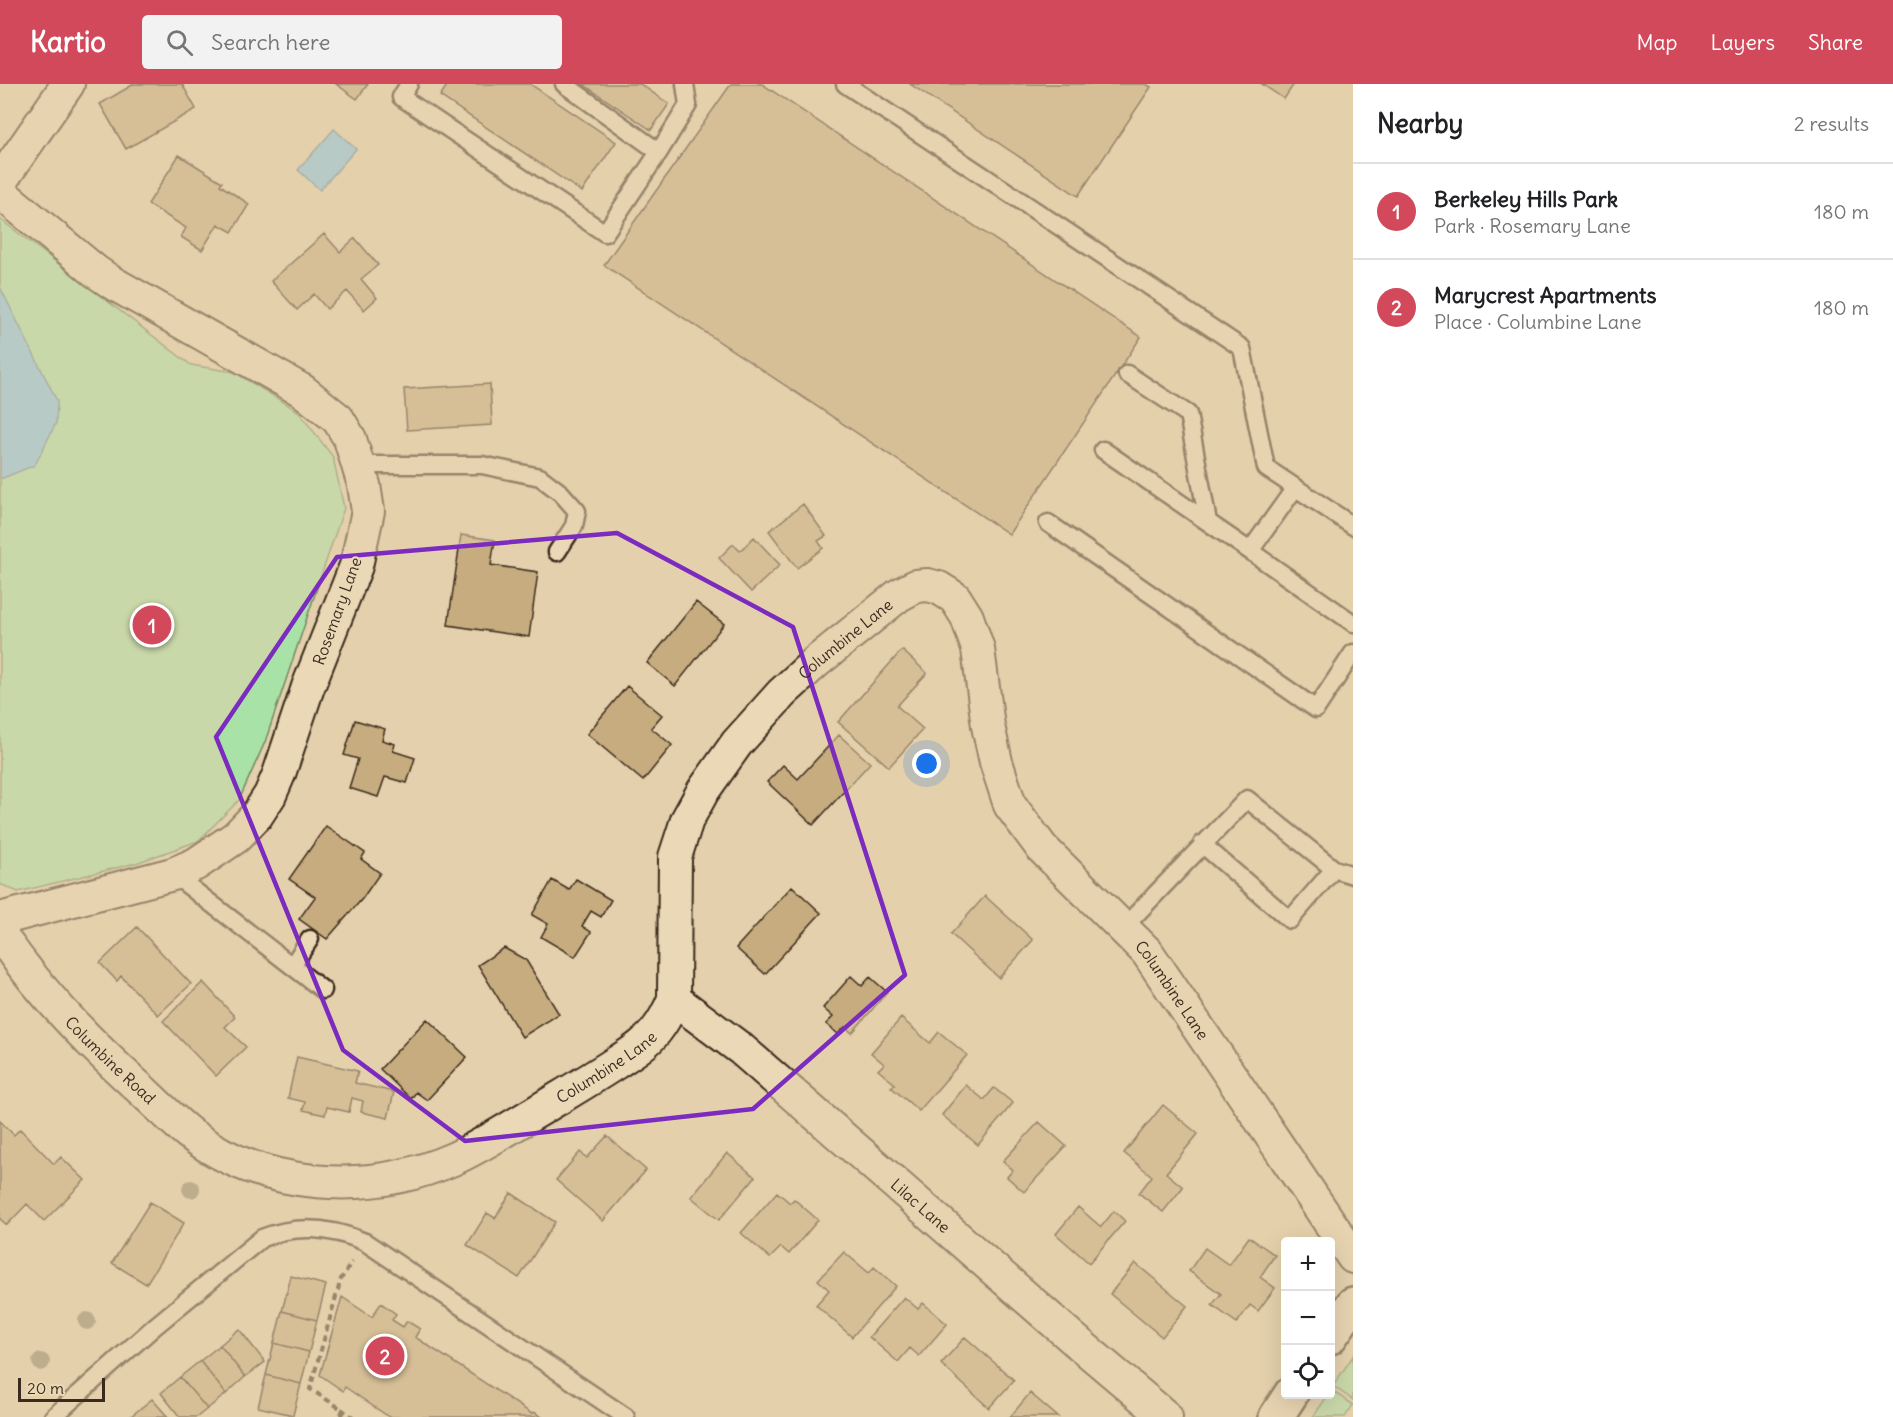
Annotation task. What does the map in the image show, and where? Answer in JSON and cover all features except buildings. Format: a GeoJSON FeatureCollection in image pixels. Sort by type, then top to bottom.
{"type":"FeatureCollection","features":[{"type":"Feature","properties":{"kind":"street"},"geometry":{"type":"LineString","coordinates":[[0,182],[68,84]]}},
{"type":"Feature","properties":{"kind":"street","name":"Rosemary Lane"},"geometry":{"type":"LineString","coordinates":[[0,192],[111,282],[303,391],[338,419],[350,440],[364,485],[368,511],[356,566],[308,687],[279,774],[257,815],[236,837],[196,864],[173,874],[0,919]]}},
{"type":"Feature","properties":{"kind":"street","name":"Columbine Lane"},"geometry":{"type":"LineString","coordinates":[[243,1165],[286,1178],[316,1182],[345,1182],[396,1176],[451,1160],[476,1148],[590,1080],[640,1047],[655,1032],[674,999],[675,857],[687,820],[704,791],[737,742],[782,693],[816,662],[899,595],[916,586],[928,585],[939,588],[955,598],[968,616],[978,649],[988,726],[996,762],[1010,805],[1042,848],[1147,952],[1166,977],[1353,1257]]}},
{"type":"Feature","properties":{"kind":"street","name":"Columbine Road"},"geometry":{"type":"LineString","coordinates":[[0,934],[51,999],[116,1066],[190,1133],[243,1165]]}},
{"type":"Feature","properties":{"kind":"street","name":"Lilac Lane"},"geometry":{"type":"LineString","coordinates":[[674,999],[741,1049],[1166,1417]]}},
{"type":"Feature","properties":{"kind":"street"},"geometry":{"type":"LineString","coordinates":[[1335,1330],[1353,1304]]}},
{"type":"Feature","properties":{"kind":"street"},"geometry":{"type":"LineString","coordinates":[[1276,1417],[1288,1399]]}},
{"type":"Feature","properties":{"kind":"lane"},"geometry":{"type":"LineString","coordinates":[[409,84],[401,97],[605,233],[688,105],[685,84]]}},
{"type":"Feature","properties":{"kind":"lane"},"geometry":{"type":"LineString","coordinates":[[564,84],[658,152]]}},
{"type":"Feature","properties":{"kind":"lane"},"geometry":{"type":"LineString","coordinates":[[845,84],[1242,348],[1266,468],[1353,526]]}},
{"type":"Feature","properties":{"kind":"lane"},"geometry":{"type":"LineString","coordinates":[[1127,374],[1188,414],[1208,522]]}},
{"type":"Feature","properties":{"kind":"lane"},"geometry":{"type":"LineString","coordinates":[[1103,450],[1353,623]]}},
{"type":"Feature","properties":{"kind":"lane"},"geometry":{"type":"LineString","coordinates":[[358,465],[482,465],[540,477],[561,493],[577,511],[574,526],[557,552]]}},
{"type":"Feature","properties":{"kind":"lane"},"geometry":{"type":"LineString","coordinates":[[1250,551],[1295,488]]}},
{"type":"Feature","properties":{"kind":"lane"},"geometry":{"type":"LineString","coordinates":[[1048,523],[1316,709],[1353,653]]}},
{"type":"Feature","properties":{"kind":"lane"},"geometry":{"type":"LineString","coordinates":[[1123,928],[1247,799],[1334,868],[1353,875]]}},
{"type":"Feature","properties":{"kind":"lane"},"geometry":{"type":"LineString","coordinates":[[1202,844],[1290,920],[1334,868]]}},
{"type":"Feature","properties":{"kind":"lane"},"geometry":{"type":"LineString","coordinates":[[173,874],[323,990]]}},
{"type":"Feature","properties":{"kind":"lane"},"geometry":{"type":"LineString","coordinates":[[292,966],[310,939]]}},
{"type":"Feature","properties":{"kind":"lane"},"geometry":{"type":"LineString","coordinates":[[53,1417],[154,1328],[262,1238],[280,1231],[301,1228],[325,1229],[365,1242],[626,1417]]}},
{"type":"Feature","properties":{"kind":"path"},"geometry":{"type":"LineString","coordinates":[[353,1417],[310,1389],[341,1279],[365,1242]]}},
{"type":"Feature","properties":{"kind":"path"},"geometry":{"type":"LineString","coordinates":[[340,1408],[343,1417]]}},
{"type":"Feature","properties":{"kind":"highlighted area"},"geometry":{"type":"Polygon","coordinates":[[[617,533],[793,627],[905,975],[753,1109],[465,1141],[343,1050],[216,737],[337,557],[617,533]]]}},
{"type":"Feature","properties":{"kind":"green space"},"geometry":{"type":"Polygon","coordinates":[[[0,219],[191,365],[234,372],[298,411],[333,457],[344,508],[265,742],[239,800],[198,841],[136,863],[18,892],[0,884],[0,219]]]}},
{"type":"Feature","properties":{"kind":"green space"},"geometry":{"type":"Polygon","coordinates":[[[1353,1356],[1353,1400],[1335,1387],[1335,1383],[1353,1356]]]}},
{"type":"Feature","properties":{"kind":"green space"},"geometry":{"type":"Polygon","coordinates":[[[1335,1393],[1353,1405],[1345,1417],[1313,1417],[1325,1399],[1335,1399],[1335,1393]]]}},
{"type":"Feature","properties":{"kind":"water"},"geometry":{"type":"Polygon","coordinates":[[[334,129],[356,149],[320,190],[298,170],[334,129]]]}},
{"type":"Feature","properties":{"kind":"water"},"geometry":{"type":"Polygon","coordinates":[[[0,287],[57,401],[56,423],[35,465],[3,478],[0,478],[0,287]]]}},
{"type":"Feature","properties":{"kind":"place","name":"Berkeley Hills Park"},"geometry":{"type":"Point","coordinates":[152,625]}},
{"type":"Feature","properties":{"kind":"place","name":"Marycrest Apartments"},"geometry":{"type":"Point","coordinates":[385,1356]}}]}
